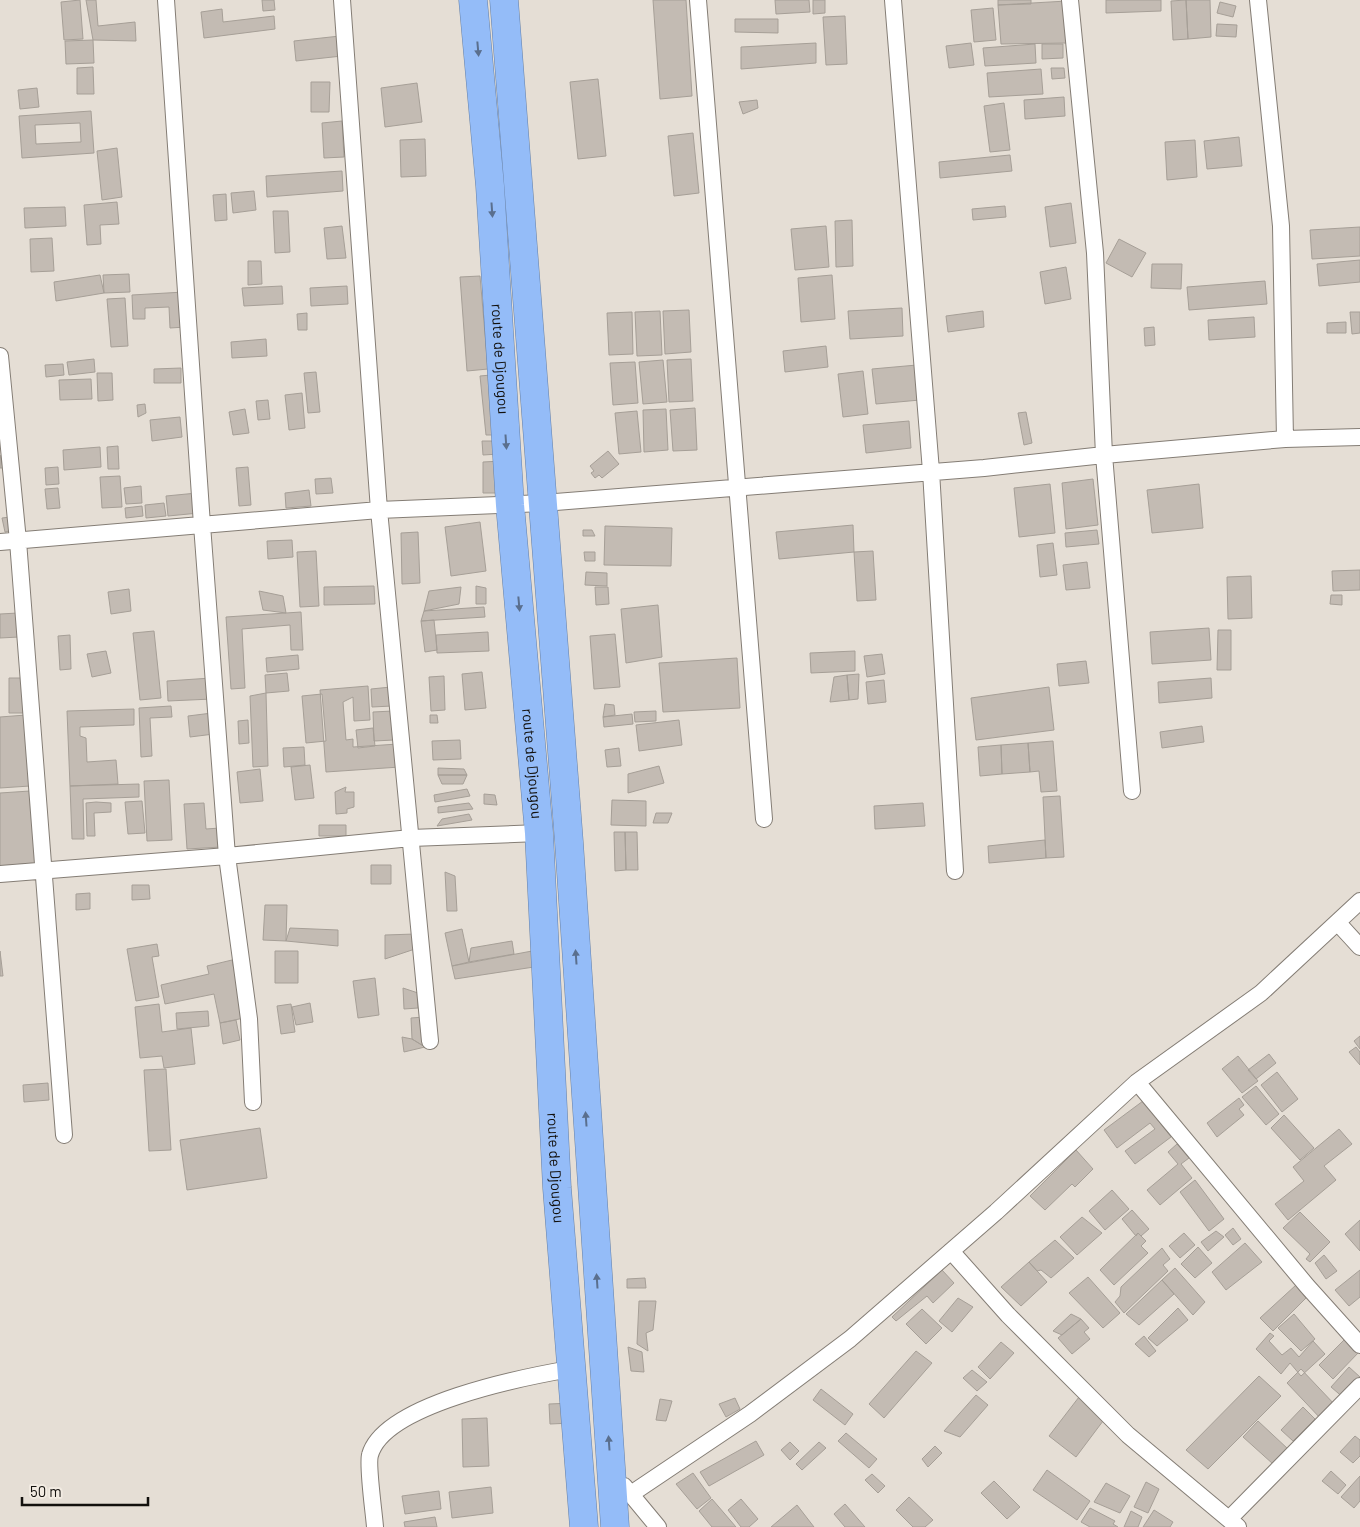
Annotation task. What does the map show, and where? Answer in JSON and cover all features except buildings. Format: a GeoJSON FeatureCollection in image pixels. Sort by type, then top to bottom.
{"type":"FeatureCollection","features":[{"type":"Feature","properties":{"kind":"highway","name":"route de Djougou"},"geometry":{"type":"LineString","coordinates":[[473,0],[490,186],[510,505],[539,833],[557,1188],[584,1527]]}},
{"type":"Feature","properties":{"kind":"highway","name":"route de Djougou"},"geometry":{"type":"LineString","coordinates":[[504,0],[569,842],[615,1527]]}},
{"type":"Feature","properties":{"kind":"street"},"geometry":{"type":"LineString","coordinates":[[166,0],[227,856],[249,1019],[253,1102]]}},
{"type":"Feature","properties":{"kind":"street"},"geometry":{"type":"LineString","coordinates":[[342,0],[379,510],[430,1041]]}},
{"type":"Feature","properties":{"kind":"street"},"geometry":{"type":"LineString","coordinates":[[698,0],[764,819]]}},
{"type":"Feature","properties":{"kind":"street"},"geometry":{"type":"LineString","coordinates":[[893,0],[931,471],[955,871]]}},
{"type":"Feature","properties":{"kind":"street"},"geometry":{"type":"LineString","coordinates":[[1070,0],[1095,253],[1104,455],[1132,791]]}},
{"type":"Feature","properties":{"kind":"street"},"geometry":{"type":"LineString","coordinates":[[1258,0],[1281,226],[1285,439]]}},
{"type":"Feature","properties":{"kind":"street"},"geometry":{"type":"LineString","coordinates":[[0,356],[18,541],[64,1135]]}},
{"type":"Feature","properties":{"kind":"street"},"geometry":{"type":"LineString","coordinates":[[0,542],[379,510],[543,503],[984,468],[1285,439],[1360,437]]}},
{"type":"Feature","properties":{"kind":"street"},"geometry":{"type":"LineString","coordinates":[[0,874],[227,856],[411,838],[539,833]]}},
{"type":"Feature","properties":{"kind":"street"},"geometry":{"type":"LineString","coordinates":[[631,1494],[750,1414],[835,1350],[951,1251],[1137,1082],[1261,993],[1360,901]]}},
{"type":"Feature","properties":{"kind":"street"},"geometry":{"type":"LineString","coordinates":[[1338,923],[1360,947]]}},
{"type":"Feature","properties":{"kind":"street"},"geometry":{"type":"LineString","coordinates":[[1137,1082],[1307,1286],[1360,1346]]}},
{"type":"Feature","properties":{"kind":"street"},"geometry":{"type":"LineString","coordinates":[[951,1251],[1008,1315],[1128,1435],[1234,1523],[1360,1386]]}},
{"type":"Feature","properties":{"kind":"street"},"geometry":{"type":"LineString","coordinates":[[375,1527],[369,1456],[377,1440],[394,1424],[433,1405],[510,1380],[570,1369]]}},
{"type":"Feature","properties":{"kind":"street"},"geometry":{"type":"LineString","coordinates":[[611,1472],[658,1527]]}}]}
